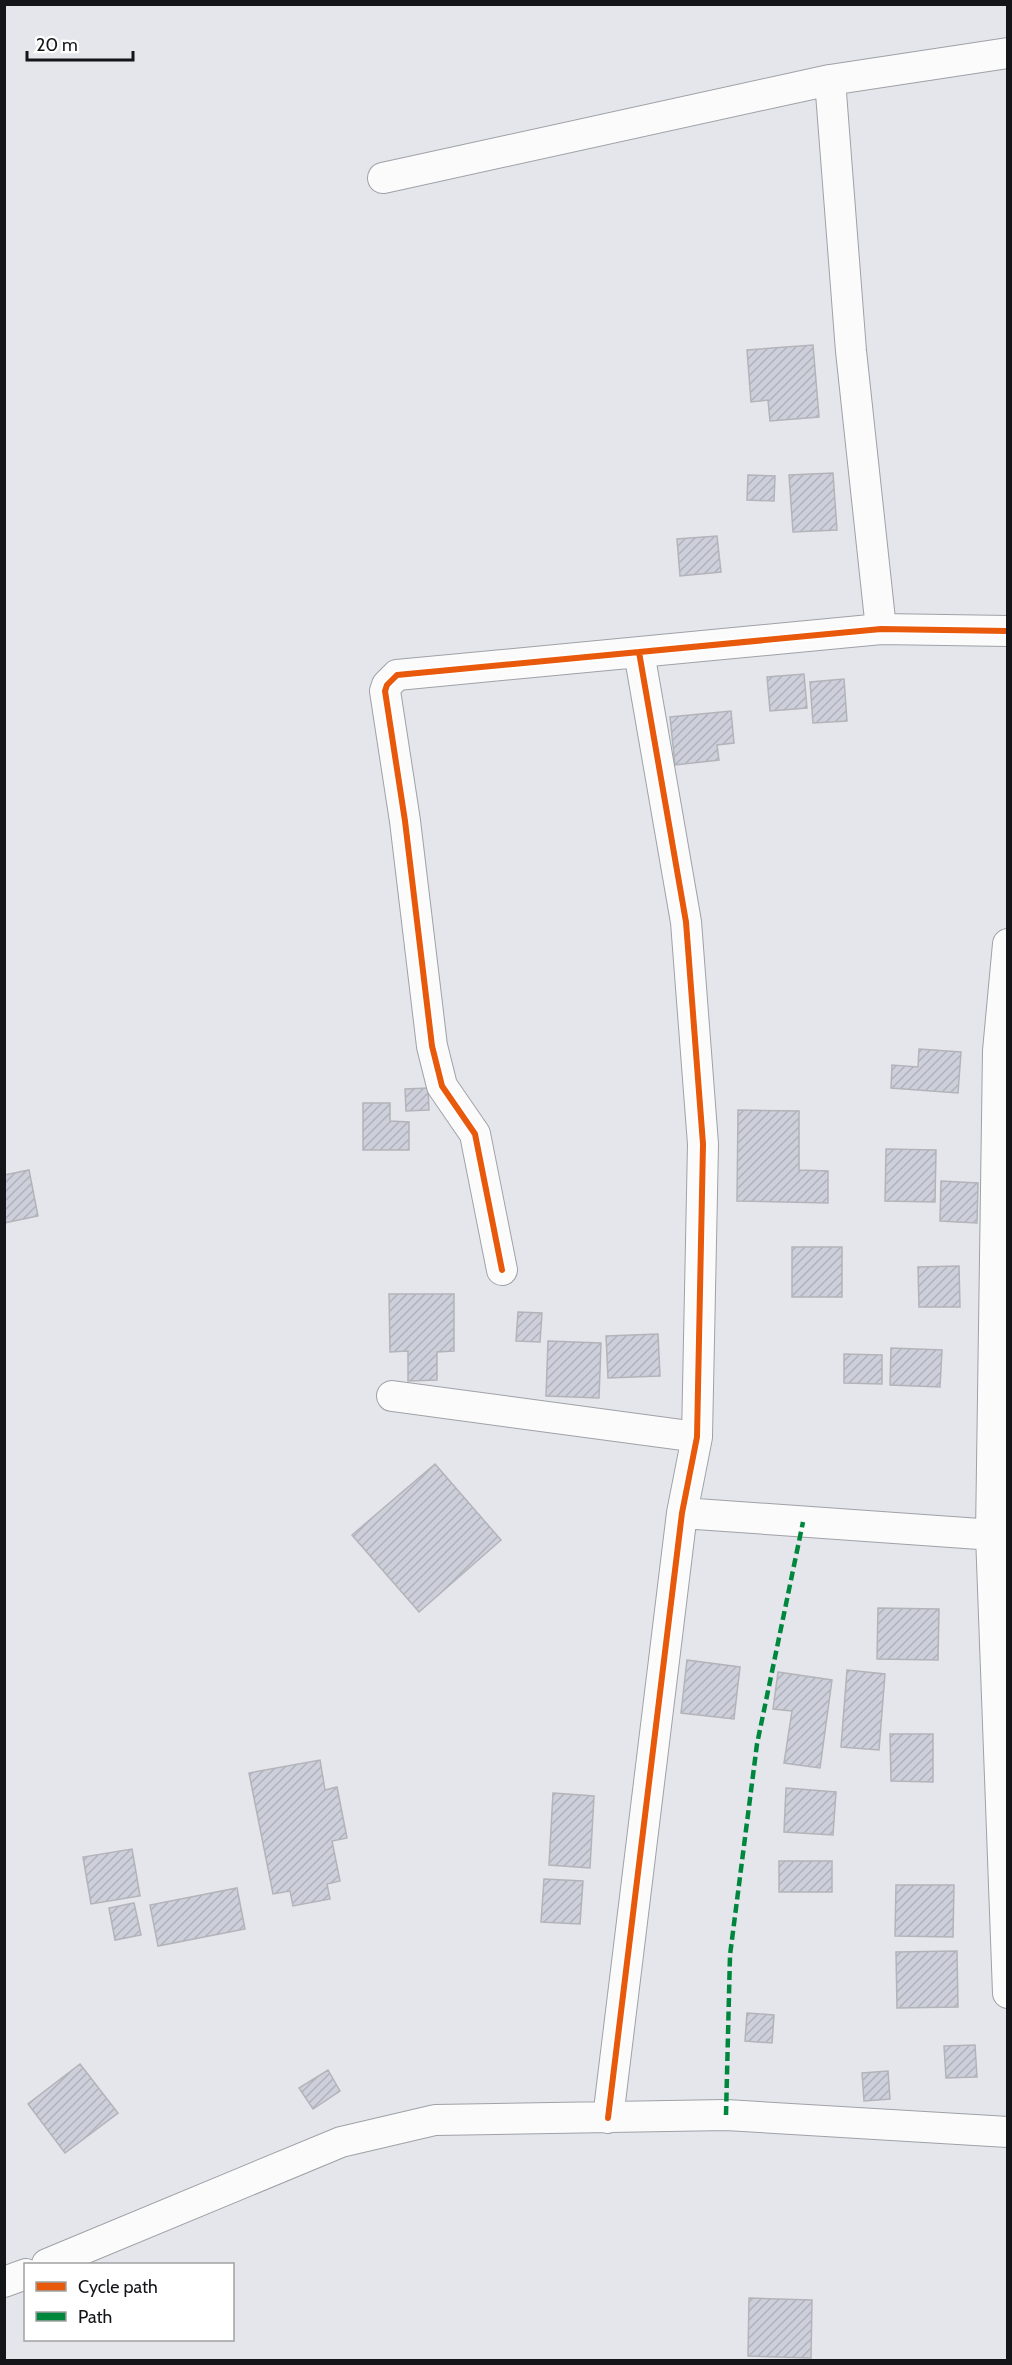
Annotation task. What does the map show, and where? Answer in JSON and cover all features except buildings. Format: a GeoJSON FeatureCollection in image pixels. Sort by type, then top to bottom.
{"type":"FeatureCollection","features":[{"type":"Feature","properties":{"kind":"street"},"geometry":{"type":"LineString","coordinates":[[383,178],[830,80],[1008,53]]}},
{"type":"Feature","properties":{"kind":"street"},"geometry":{"type":"LineString","coordinates":[[830,80],[851,351],[881,629]]}},
{"type":"Feature","properties":{"kind":"street"},"geometry":{"type":"LineString","coordinates":[[502,1270],[475,1134],[442,1086],[432,1046],[405,821],[385,691],[387,685],[397,675],[881,629],[1008,631]]}},
{"type":"Feature","properties":{"kind":"street"},"geometry":{"type":"LineString","coordinates":[[608,2118],[682,1513],[697,1437],[703,1144],[686,922],[639,652]]}},
{"type":"Feature","properties":{"kind":"street"},"geometry":{"type":"LineString","coordinates":[[1008,944],[998,1051],[999,1535],[1008,1994]]}},
{"type":"Feature","properties":{"kind":"street"},"geometry":{"type":"LineString","coordinates":[[392,1396],[697,1437]]}},
{"type":"Feature","properties":{"kind":"street"},"geometry":{"type":"LineString","coordinates":[[682,1513],[999,1535]]}},
{"type":"Feature","properties":{"kind":"street"},"geometry":{"type":"LineString","coordinates":[[52,2263],[341,2142],[435,2120],[726,2115],[1008,2132]]}},
{"type":"Feature","properties":{"kind":"street"},"geometry":{"type":"LineString","coordinates":[[4,2282],[24,2275]]}},
{"type":"Feature","properties":{"kind":"marked path"},"geometry":{"type":"LineString","coordinates":[[726,2115],[730,1955],[757,1744],[803,1522]]}},
{"type":"Feature","properties":{"kind":"cycle path"},"geometry":{"type":"LineString","coordinates":[[502,1270],[475,1134],[442,1086],[432,1046],[405,821],[385,691],[387,685],[397,675],[881,629],[1008,631]]}},
{"type":"Feature","properties":{"kind":"cycle path"},"geometry":{"type":"LineString","coordinates":[[608,2118],[682,1513],[697,1437],[703,1144],[686,922],[639,652]]}}]}
